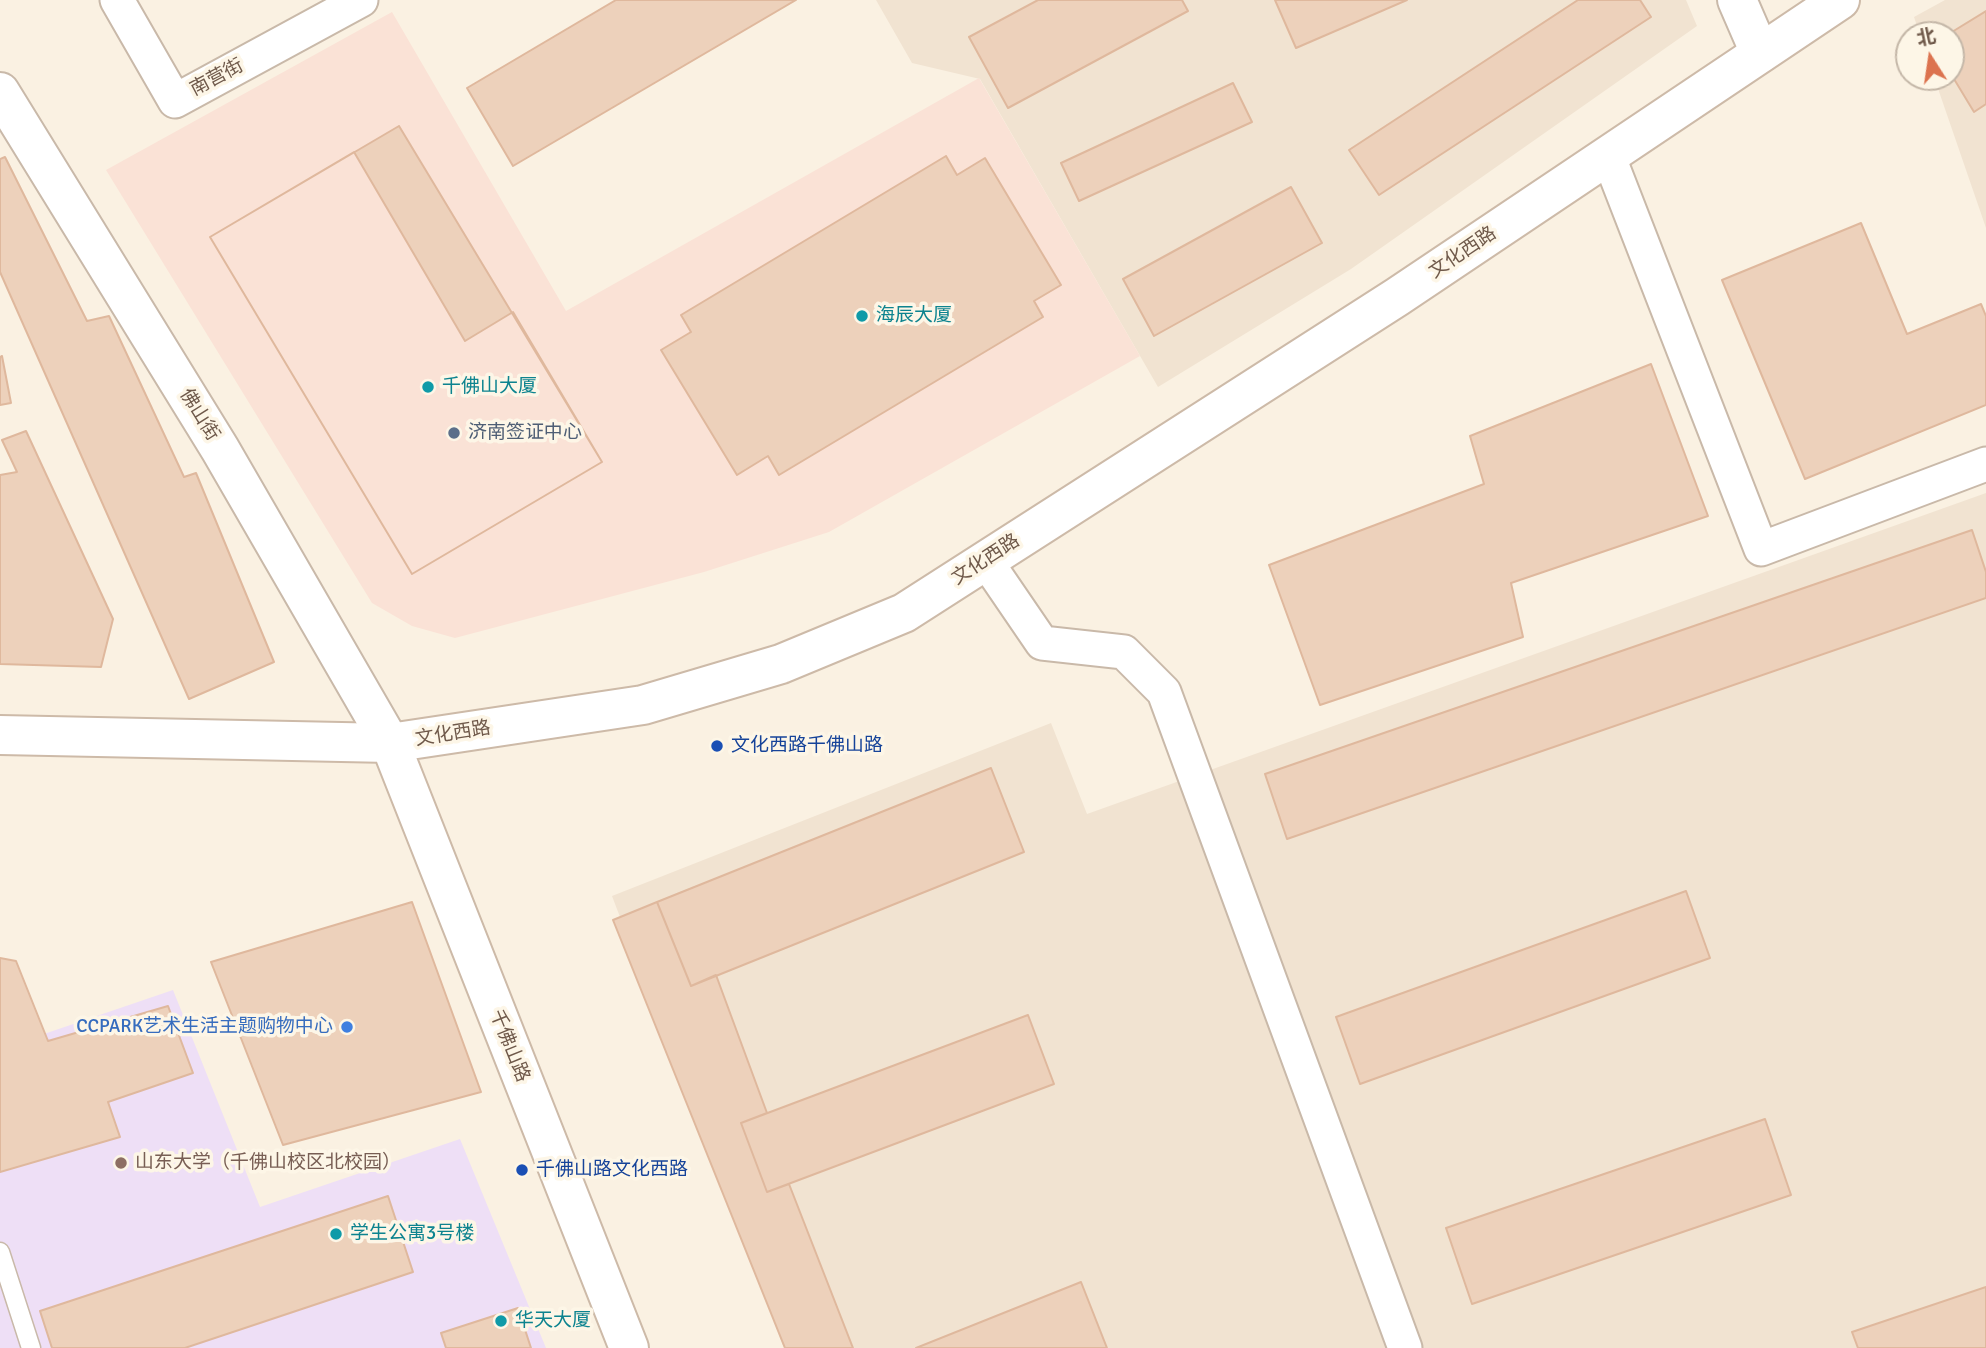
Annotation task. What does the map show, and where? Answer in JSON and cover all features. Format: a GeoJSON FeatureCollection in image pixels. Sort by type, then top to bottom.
{"type":"FeatureCollection","features":[{"type":"Feature","properties":{"kind":"main road"},"geometry":{"type":"LineString","coordinates":[[1737,0],[1760,53]]}},
{"type":"Feature","properties":{"kind":"main road","name":"文化西路"},"geometry":{"type":"LineString","coordinates":[[0,735],[390,743],[643,705],[781,664],[904,613],[1397,297],[1840,0]]}},
{"type":"Feature","properties":{"kind":"main road","name":"佛山街"},"geometry":{"type":"LineString","coordinates":[[0,92],[220,449],[390,743]]}},
{"type":"Feature","properties":{"kind":"main road","name":"千佛山路"},"geometry":{"type":"LineString","coordinates":[[390,743],[629,1348]]}},
{"type":"Feature","properties":{"kind":"street","name":"南营街"},"geometry":{"type":"LineString","coordinates":[[117,0],[175,101],[361,0]]}},
{"type":"Feature","properties":{"kind":"street"},"geometry":{"type":"LineString","coordinates":[[1608,155],[1761,549],[1986,464]]}},
{"type":"Feature","properties":{"kind":"street"},"geometry":{"type":"LineString","coordinates":[[986,561],[1042,643],[1124,652],[1164,692],[1405,1348]]}},
{"type":"Feature","properties":{"kind":"lane"},"geometry":{"type":"LineString","coordinates":[[0,1252],[32,1348]]}},
{"type":"Feature","properties":{"kind":"lane"},"geometry":{"type":"LineString","coordinates":[[0,1312],[18,1305]]}},
{"type":"Feature","properties":{"kind":"shaded area"},"geometry":{"type":"Polygon","coordinates":[[[876,0],[1686,0],[1697,26],[1351,269],[1158,387],[980,79],[912,63],[876,0]]]}},
{"type":"Feature","properties":{"kind":"shaded area"},"geometry":{"type":"Polygon","coordinates":[[[1945,0],[1986,0],[1986,228],[1939,91],[1965,91],[1965,21],[1915,21],[1914,17],[1945,0]]]}},
{"type":"Feature","properties":{"kind":"shaded area"},"geometry":{"type":"Polygon","coordinates":[[[392,12],[566,311],[979,78],[1140,356],[829,532],[704,572],[455,638],[412,626],[372,603],[106,170],[392,12]]]}},
{"type":"Feature","properties":{"kind":"shaded area"},"geometry":{"type":"Polygon","coordinates":[[[1986,493],[1986,1348],[784,1348],[612,896],[1051,723],[1087,814],[1986,493]]]}},
{"type":"Feature","properties":{"kind":"shaded area","name":"山东大学（千佛山校区北校园）"},"geometry":{"type":"Polygon","coordinates":[[[173,990],[260,1207],[460,1139],[546,1348],[0,1348],[0,1049],[173,990]]]}},
{"type":"Feature","properties":{"kind":"building"},"geometry":{"type":"Polygon","coordinates":[[[616,0],[796,0],[513,166],[467,88],[616,0]]]}},
{"type":"Feature","properties":{"kind":"building"},"geometry":{"type":"Polygon","coordinates":[[[1038,0],[1182,0],[1188,11],[1008,108],[969,37],[1038,0]]]}},
{"type":"Feature","properties":{"kind":"building"},"geometry":{"type":"Polygon","coordinates":[[[1275,0],[1407,0],[1296,48],[1275,0]]]}},
{"type":"Feature","properties":{"kind":"building"},"geometry":{"type":"Polygon","coordinates":[[[1578,0],[1640,0],[1651,17],[1379,195],[1349,150],[1578,0]]]}},
{"type":"Feature","properties":{"kind":"building"},"geometry":{"type":"Polygon","coordinates":[[[1986,11],[1986,104],[1974,112],[1961,91],[1965,91],[1965,24],[1986,11]]]}},
{"type":"Feature","properties":{"kind":"building"},"geometry":{"type":"Polygon","coordinates":[[[1233,83],[1252,122],[1079,201],[1061,163],[1233,83]]]}},
{"type":"Feature","properties":{"kind":"building","name":"千佛山大厦"},"geometry":{"type":"Polygon","coordinates":[[[399,126],[602,462],[412,574],[210,237],[399,126]]]}},
{"type":"Feature","properties":{"kind":"building","name":"千佛山大厦"},"geometry":{"type":"Polygon","coordinates":[[[354,152],[465,341],[513,312],[602,462],[412,574],[210,237],[354,152]]]}},
{"type":"Feature","properties":{"kind":"building","name":"海辰大厦"},"geometry":{"type":"Polygon","coordinates":[[[946,156],[957,175],[985,158],[1061,285],[1034,301],[1043,317],[779,475],[768,456],[737,475],[661,350],[691,332],[681,315],[946,156]]]}},
{"type":"Feature","properties":{"kind":"building"},"geometry":{"type":"Polygon","coordinates":[[[5,157],[87,321],[109,316],[184,477],[196,473],[274,662],[189,699],[0,272],[0,159],[5,157]]]}},
{"type":"Feature","properties":{"kind":"building"},"geometry":{"type":"Polygon","coordinates":[[[1291,187],[1322,243],[1154,336],[1123,279],[1291,187]]]}},
{"type":"Feature","properties":{"kind":"building"},"geometry":{"type":"Polygon","coordinates":[[[1861,223],[1907,334],[1981,304],[1986,316],[1986,405],[1805,479],[1722,280],[1861,223]]]}},
{"type":"Feature","properties":{"kind":"building"},"geometry":{"type":"Polygon","coordinates":[[[2,356],[11,403],[0,405],[0,357],[2,356]]]}},
{"type":"Feature","properties":{"kind":"building"},"geometry":{"type":"Polygon","coordinates":[[[1651,364],[1708,516],[1511,583],[1523,637],[1320,705],[1269,565],[1484,484],[1470,436],[1651,364]]]}},
{"type":"Feature","properties":{"kind":"building"},"geometry":{"type":"Polygon","coordinates":[[[26,431],[113,619],[101,667],[0,664],[0,475],[17,472],[2,440],[26,431]]]}},
{"type":"Feature","properties":{"kind":"building"},"geometry":{"type":"Polygon","coordinates":[[[1972,530],[1986,572],[1986,598],[1287,839],[1265,774],[1972,530]]]}},
{"type":"Feature","properties":{"kind":"building"},"geometry":{"type":"Polygon","coordinates":[[[991,768],[1024,852],[691,986],[657,902],[991,768]]]}},
{"type":"Feature","properties":{"kind":"building"},"geometry":{"type":"Polygon","coordinates":[[[1686,891],[1710,958],[1360,1084],[1336,1017],[1686,891]]]}},
{"type":"Feature","properties":{"kind":"building","name":"CCPARK艺术生活主题购物中心"},"geometry":{"type":"Polygon","coordinates":[[[412,902],[481,1092],[283,1145],[211,962],[412,902]]]}},
{"type":"Feature","properties":{"kind":"building"},"geometry":{"type":"Polygon","coordinates":[[[657,902],[691,986],[716,975],[767,1113],[741,1123],[767,1192],[789,1184],[853,1348],[785,1348],[613,920],[657,902]]]}},
{"type":"Feature","properties":{"kind":"building","name":"CCPARK艺术生活主题购物中心"},"geometry":{"type":"Polygon","coordinates":[[[0,958],[16,961],[48,1041],[168,1006],[193,1073],[108,1102],[120,1137],[0,1172],[0,958]]]}},
{"type":"Feature","properties":{"kind":"building"},"geometry":{"type":"Polygon","coordinates":[[[1028,1015],[1054,1084],[767,1192],[741,1123],[1028,1015]]]}},
{"type":"Feature","properties":{"kind":"building"},"geometry":{"type":"Polygon","coordinates":[[[1765,1119],[1791,1195],[1472,1304],[1446,1228],[1765,1119]]]}},
{"type":"Feature","properties":{"kind":"building","name":"学生公寓3号楼"},"geometry":{"type":"Polygon","coordinates":[[[388,1196],[413,1272],[185,1348],[52,1348],[40,1311],[388,1196]]]}},
{"type":"Feature","properties":{"kind":"building"},"geometry":{"type":"Polygon","coordinates":[[[1081,1282],[1107,1348],[916,1348],[1081,1282]]]}},
{"type":"Feature","properties":{"kind":"building"},"geometry":{"type":"Polygon","coordinates":[[[1986,1287],[1986,1348],[1858,1348],[1852,1332],[1986,1287]]]}},
{"type":"Feature","properties":{"kind":"building","name":"华天大厦"},"geometry":{"type":"Polygon","coordinates":[[[518,1308],[531,1348],[446,1348],[441,1333],[518,1308]]]}},
{"type":"Feature","properties":{"kind":"place","name":"海辰大厦"},"geometry":{"type":"Point","coordinates":[862,316]}},
{"type":"Feature","properties":{"kind":"place","name":"千佛山大厦"},"geometry":{"type":"Point","coordinates":[428,387]}},
{"type":"Feature","properties":{"kind":"place","name":"济南签证中心"},"geometry":{"type":"Point","coordinates":[454,433]}},
{"type":"Feature","properties":{"kind":"place","name":"文化西路千佛山路"},"geometry":{"type":"Point","coordinates":[717,746]}},
{"type":"Feature","properties":{"kind":"place","name":"CCPARK艺术生活主题购物中心"},"geometry":{"type":"Point","coordinates":[347,1027]}},
{"type":"Feature","properties":{"kind":"place","name":"山东大学（千佛山校区北校园）"},"geometry":{"type":"Point","coordinates":[121,1163]}},
{"type":"Feature","properties":{"kind":"place","name":"千佛山路文化西路"},"geometry":{"type":"Point","coordinates":[522,1170]}},
{"type":"Feature","properties":{"kind":"place","name":"学生公寓3号楼"},"geometry":{"type":"Point","coordinates":[336,1234]}},
{"type":"Feature","properties":{"kind":"place","name":"华天大厦"},"geometry":{"type":"Point","coordinates":[501,1321]}}]}
